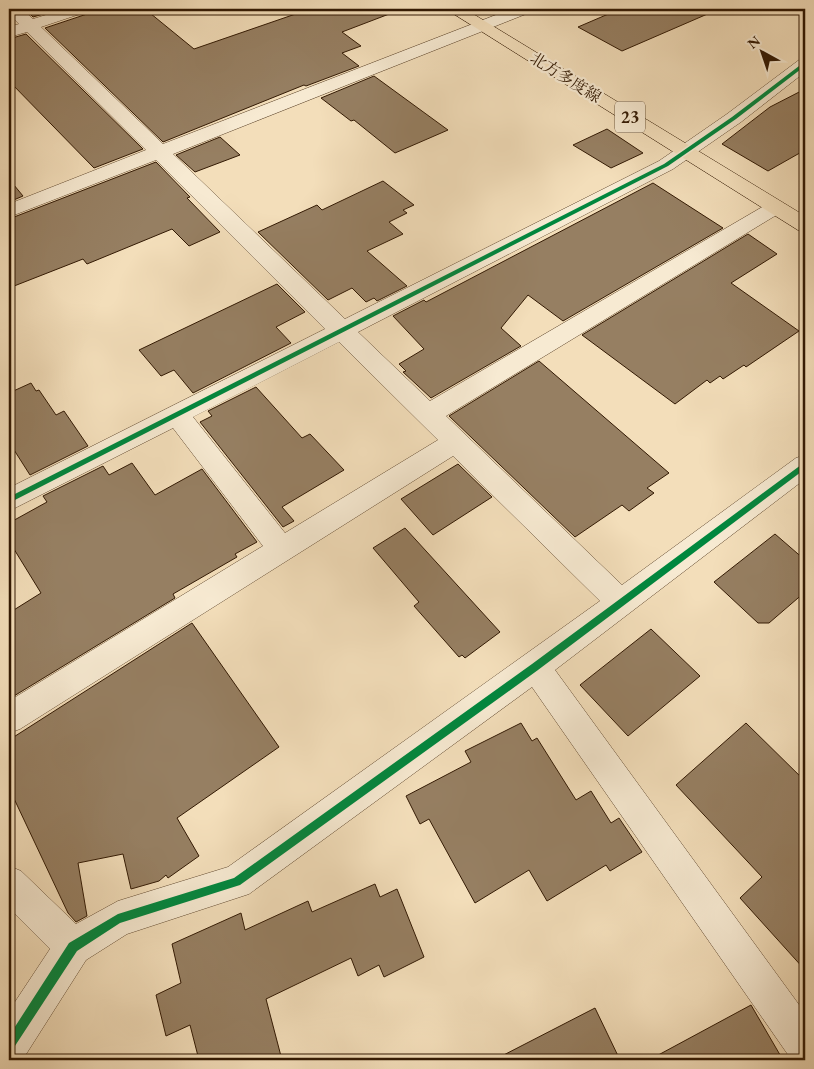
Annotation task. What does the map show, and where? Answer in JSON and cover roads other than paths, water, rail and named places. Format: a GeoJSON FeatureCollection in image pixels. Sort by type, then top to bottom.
{"type":"FeatureCollection","features":[{"type":"Feature","properties":{"kind":"main road","name":"北方多度線"},"geometry":{"type":"LineString","coordinates":[[454,9],[805,225]]}},
{"type":"Feature","properties":{"kind":"street"},"geometry":{"type":"LineString","coordinates":[[13,9],[620,602]]}},
{"type":"Feature","properties":{"kind":"street"},"geometry":{"type":"LineString","coordinates":[[9,32],[80,9]]}},
{"type":"Feature","properties":{"kind":"street"},"geometry":{"type":"LineString","coordinates":[[9,211],[525,9]]}},
{"type":"Feature","properties":{"kind":"street"},"geometry":{"type":"LineString","coordinates":[[9,500],[666,164],[734,118],[805,64]]}},
{"type":"Feature","properties":{"kind":"street"},"geometry":{"type":"LineString","coordinates":[[427,415],[776,207]]}},
{"type":"Feature","properties":{"kind":"street"},"geometry":{"type":"LineString","coordinates":[[176,414],[281,549]]}},
{"type":"Feature","properties":{"kind":"street"},"geometry":{"type":"LineString","coordinates":[[9,718],[455,442]]}},
{"type":"Feature","properties":{"kind":"street"},"geometry":{"type":"LineString","coordinates":[[9,1044],[73,948],[118,919],[236,882],[535,667],[805,465]]}},
{"type":"Feature","properties":{"kind":"street"},"geometry":{"type":"LineString","coordinates":[[535,667],[805,1045]]}},
{"type":"Feature","properties":{"kind":"street"},"geometry":{"type":"LineString","coordinates":[[9,883],[73,948]]}}]}
